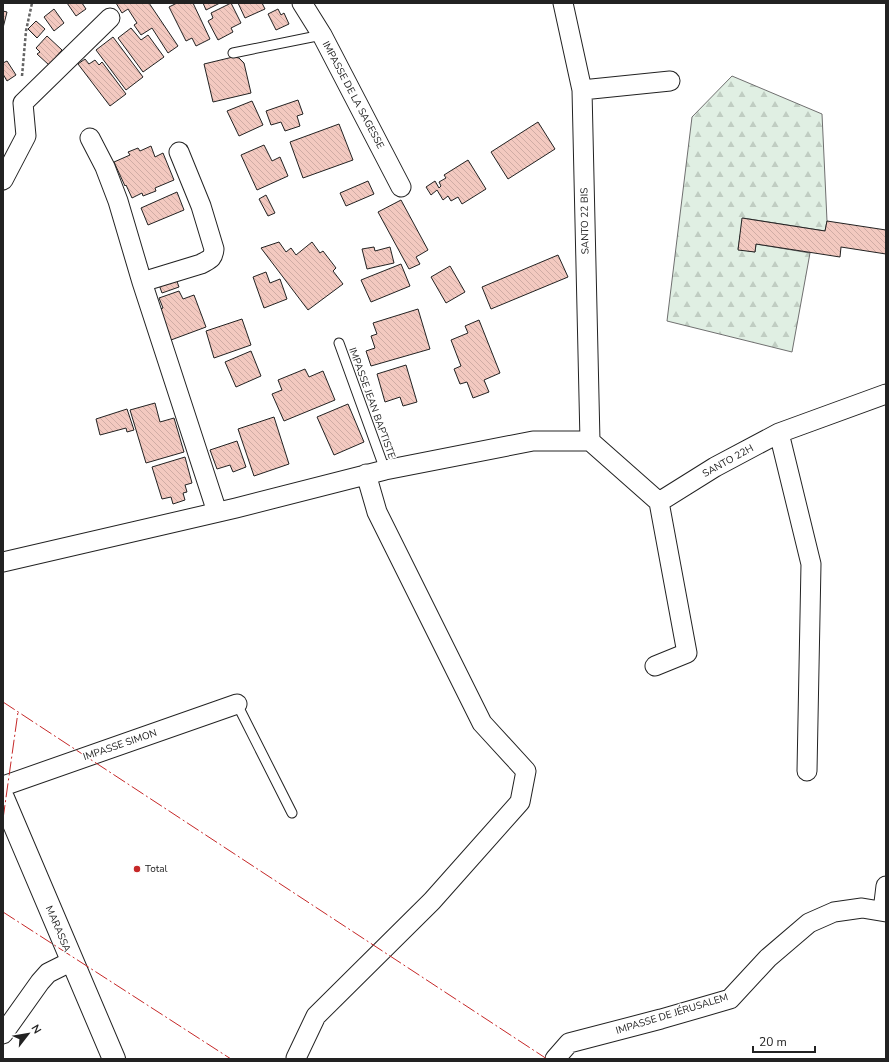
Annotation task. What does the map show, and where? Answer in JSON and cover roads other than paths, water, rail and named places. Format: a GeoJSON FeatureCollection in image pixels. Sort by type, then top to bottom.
{"type":"FeatureCollection","features":[{"type":"Feature","properties":{"kind":"main road","name":"MARASSA"},"geometry":{"type":"LineString","coordinates":[[3,798],[114,1059]]}},
{"type":"Feature","properties":{"kind":"street","name":"IMPASSE DE LA SAGESSE"},"geometry":{"type":"LineString","coordinates":[[302,3],[322,35],[401,188]]}},
{"type":"Feature","properties":{"kind":"street","name":"SANTO 22 BIS"},"geometry":{"type":"LineString","coordinates":[[563,3],[582,90],[590,441]]}},
{"type":"Feature","properties":{"kind":"street"},"geometry":{"type":"LineString","coordinates":[[3,180],[26,136],[23,103],[110,18]]}},
{"type":"Feature","properties":{"kind":"street"},"geometry":{"type":"LineString","coordinates":[[582,90],[670,81]]}},
{"type":"Feature","properties":{"kind":"street"},"geometry":{"type":"LineString","coordinates":[[90,138],[105,167],[118,201],[142,282],[217,512]]}},
{"type":"Feature","properties":{"kind":"street"},"geometry":{"type":"LineString","coordinates":[[142,282],[202,264],[213,256],[214,249],[201,206],[179,152]]}},
{"type":"Feature","properties":{"kind":"street","name":"SANTO 22H"},"geometry":{"type":"LineString","coordinates":[[659,502],[714,467],[779,433],[886,394]]}},
{"type":"Feature","properties":{"kind":"street"},"geometry":{"type":"LineString","coordinates":[[779,433],[811,564],[807,771]]}},
{"type":"Feature","properties":{"kind":"street"},"geometry":{"type":"LineString","coordinates":[[3,562],[217,512],[385,470],[534,441],[590,441],[659,502],[687,653],[655,666]]}},
{"type":"Feature","properties":{"kind":"street"},"geometry":{"type":"LineString","coordinates":[[296,1059],[316,1016],[432,901],[520,802],[526,771],[482,723],[377,512],[366,474]]}},
{"type":"Feature","properties":{"kind":"street","name":"IMPASSE SIMON"},"geometry":{"type":"LineString","coordinates":[[3,786],[237,704]]}},
{"type":"Feature","properties":{"kind":"street"},"geometry":{"type":"LineString","coordinates":[[884,911],[886,886]]}},
{"type":"Feature","properties":{"kind":"street","name":"IMPASSE DE JÉRUSALEM"},"geometry":{"type":"LineString","coordinates":[[556,1059],[569,1043],[730,999],[768,958],[809,923],[834,912],[862,908],[884,911]]}},
{"type":"Feature","properties":{"kind":"street"},"geometry":{"type":"LineString","coordinates":[[3,1034],[48,973],[72,961]]}},
{"type":"Feature","properties":{"kind":"lane"},"geometry":{"type":"LineString","coordinates":[[233,53],[322,35]]}},
{"type":"Feature","properties":{"kind":"lane","name":"IMPASSE JEAN BAPTISTE"},"geometry":{"type":"LineString","coordinates":[[339,343],[385,470]]}},
{"type":"Feature","properties":{"kind":"lane"},"geometry":{"type":"LineString","coordinates":[[237,704],[292,813]]}},
{"type":"Feature","properties":{"kind":"place","name":"Total"},"geometry":{"type":"Point","coordinates":[137,869]}}]}
